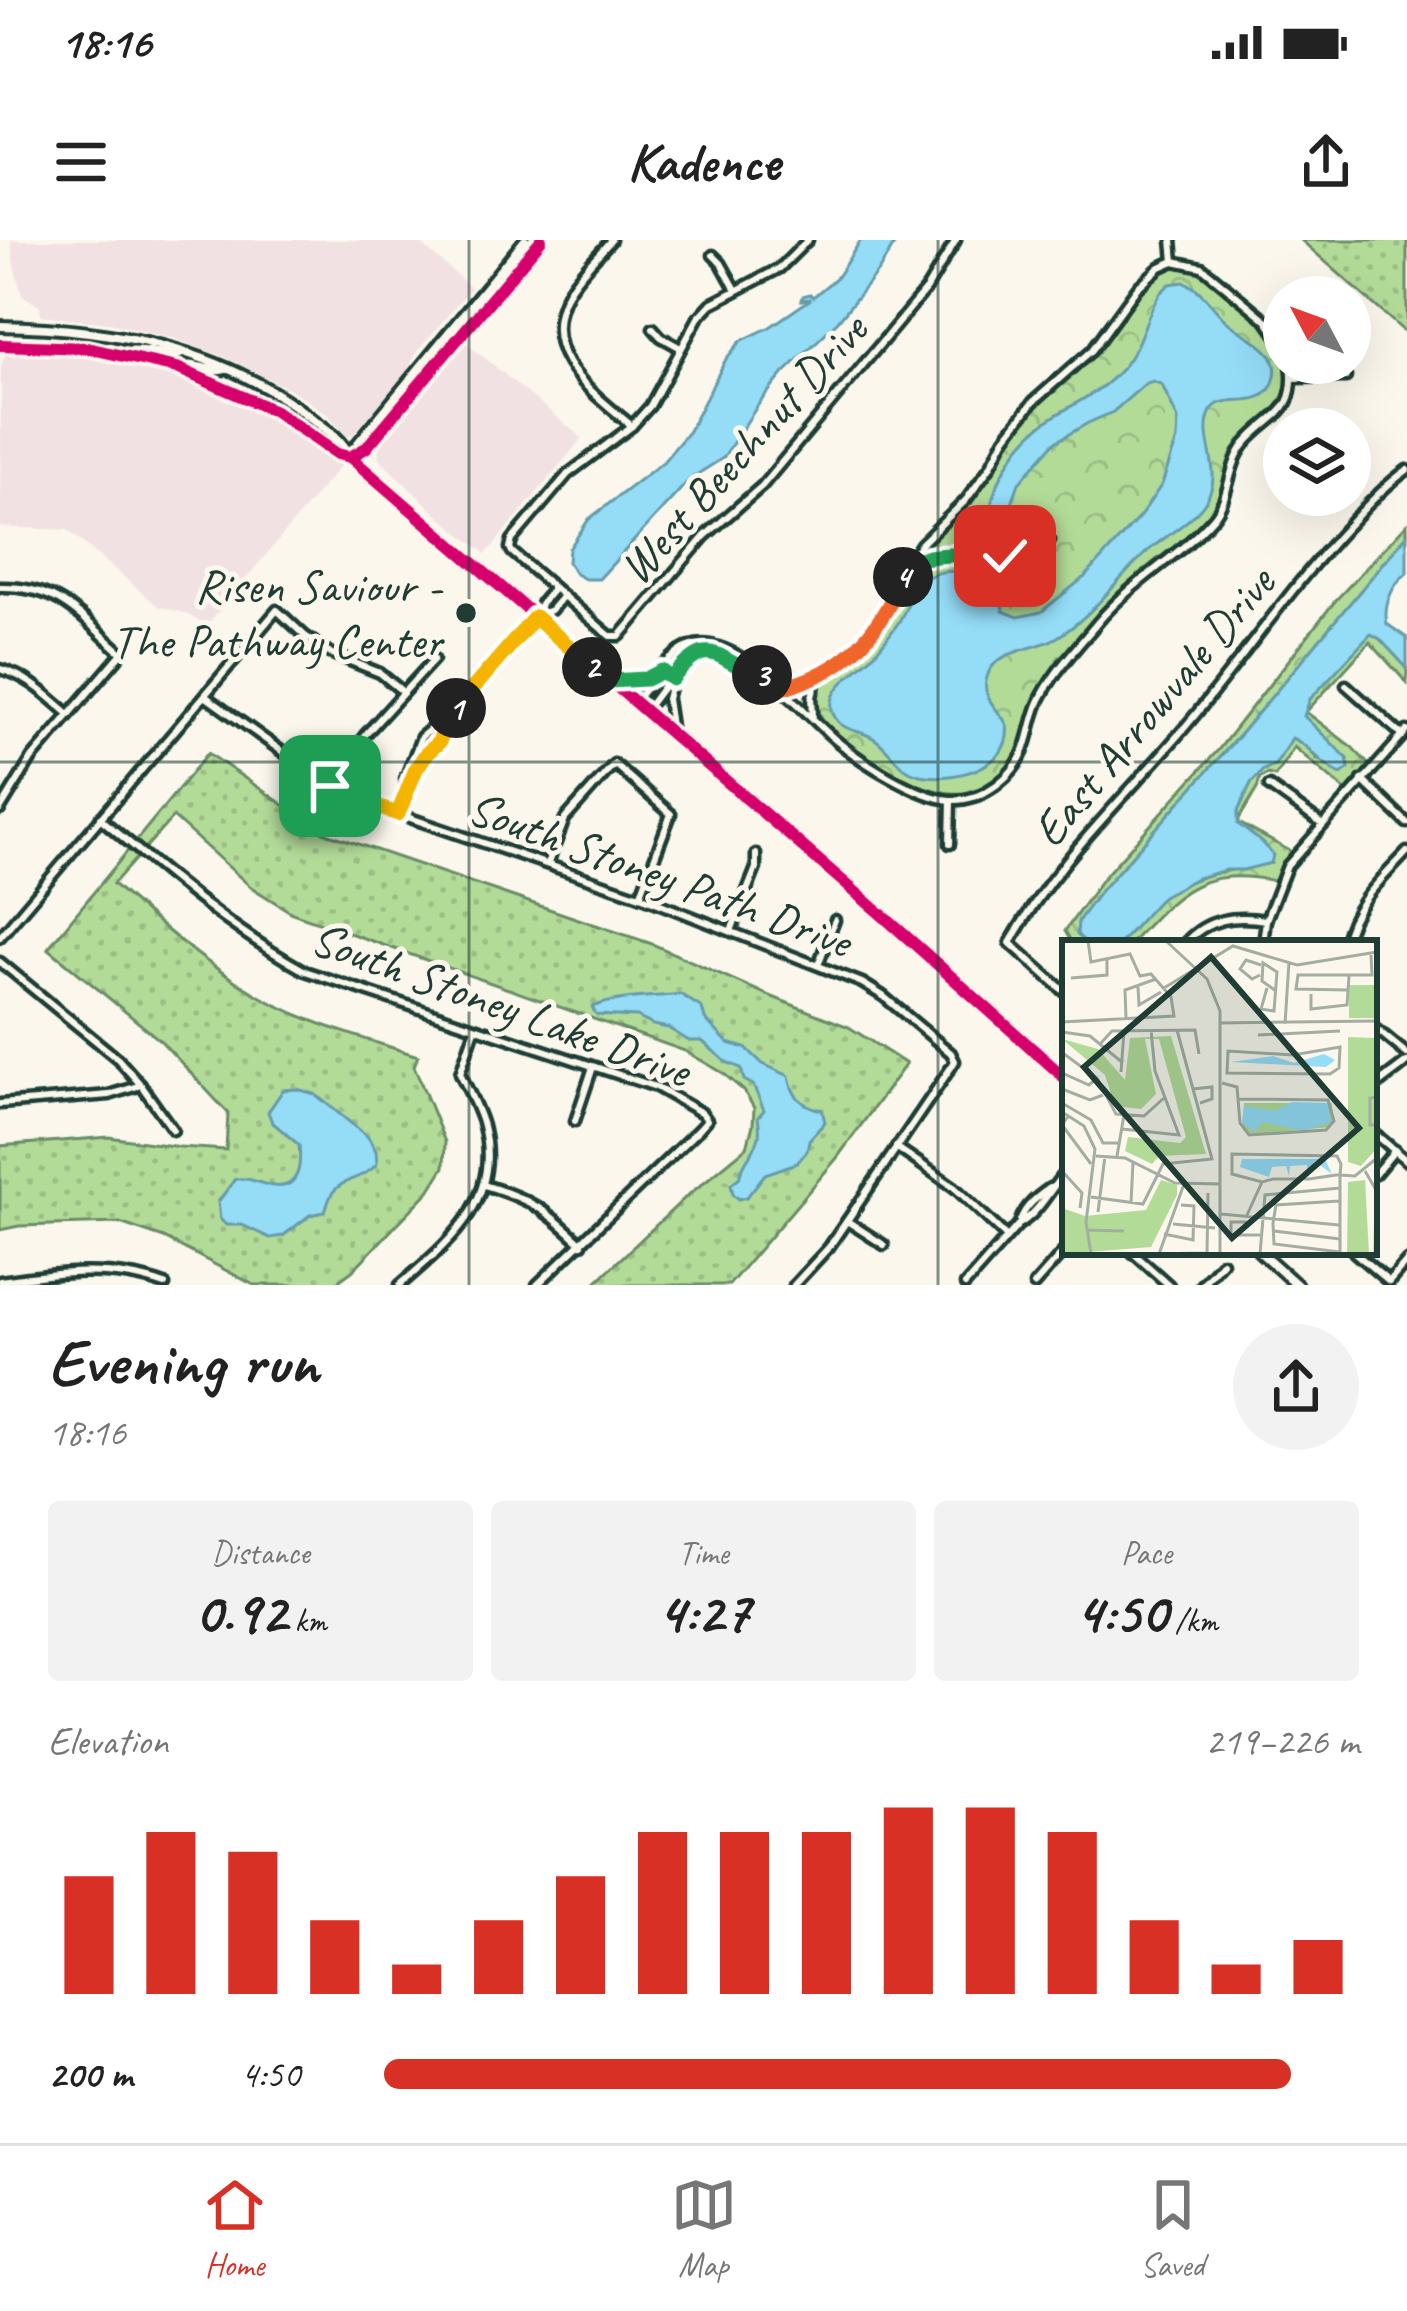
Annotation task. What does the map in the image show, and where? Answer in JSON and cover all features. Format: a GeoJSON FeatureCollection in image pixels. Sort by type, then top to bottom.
{"type":"FeatureCollection","features":[{"type":"Feature","properties":{"kind":"main road"},"geometry":{"type":"LineString","coordinates":[[350,457],[525,240]]}},
{"type":"Feature","properties":{"kind":"main road"},"geometry":{"type":"LineString","coordinates":[[350,457],[366,448],[541,240]]}},
{"type":"Feature","properties":{"kind":"main road"},"geometry":{"type":"LineString","coordinates":[[0,326],[104,332],[188,352],[294,405],[345,444],[350,457]]}},
{"type":"Feature","properties":{"kind":"main road"},"geometry":{"type":"LineString","coordinates":[[0,345],[87,348],[176,368],[275,411],[338,454],[350,457],[1062,1075]]}},
{"type":"Feature","properties":{"kind":"main road"},"geometry":{"type":"LineString","coordinates":[[116,352],[188,352]]}},
{"type":"Feature","properties":{"kind":"main road"},"geometry":{"type":"LineString","coordinates":[[176,368],[188,364],[215,372],[227,369]]}},
{"type":"Feature","properties":{"kind":"main road"},"geometry":{"type":"LineString","coordinates":[[1263,1255],[1297,1285]]}},
{"type":"Feature","properties":{"kind":"street"},"geometry":{"type":"LineString","coordinates":[[611,240],[569,290],[558,336],[578,380],[632,427]]}},
{"type":"Feature","properties":{"kind":"street"},"geometry":{"type":"LineString","coordinates":[[535,617],[551,610],[563,596],[510,548],[512,540],[568,474],[632,427],[710,304],[780,268],[808,240]]}},
{"type":"Feature","properties":{"kind":"street","name":"West Beechnut Drive"},"geometry":{"type":"LineString","coordinates":[[563,596],[605,633],[620,636],[704,536],[762,486],[927,288],[956,240]]}},
{"type":"Feature","properties":{"kind":"street"},"geometry":{"type":"LineString","coordinates":[[1172,240],[1174,261]]}},
{"type":"Feature","properties":{"kind":"street"},"geometry":{"type":"LineString","coordinates":[[713,255],[736,290]]}},
{"type":"Feature","properties":{"kind":"street"},"geometry":{"type":"LineString","coordinates":[[781,688],[817,677],[859,647],[880,622],[921,544],[966,500],[1033,402],[1093,350],[1149,274],[1174,261],[1202,267],[1263,318]]}},
{"type":"Feature","properties":{"kind":"street"},"geometry":{"type":"LineString","coordinates":[[653,328],[680,348]]}},
{"type":"Feature","properties":{"kind":"street"},"geometry":{"type":"LineString","coordinates":[[548,338],[558,336]]}},
{"type":"Feature","properties":{"kind":"street"},"geometry":{"type":"LineString","coordinates":[[634,703],[677,652],[706,643],[720,646],[781,688],[844,748],[896,781],[951,800],[991,789],[1013,770],[1044,692],[1114,603],[1214,517],[1234,461],[1279,415],[1292,384]]}},
{"type":"Feature","properties":{"kind":"street","name":"East Arrowvale Drive"},"geometry":{"type":"LineString","coordinates":[[1062,989],[1010,944],[1048,883],[1195,715],[1336,538],[1407,470]]}},
{"type":"Feature","properties":{"kind":"street"},"geometry":{"type":"LineString","coordinates":[[910,561],[949,554],[1034,554],[1050,540]]}},
{"type":"Feature","properties":{"kind":"street"},"geometry":{"type":"LineString","coordinates":[[0,587],[48,593],[122,652],[32,758],[0,810]]}},
{"type":"Feature","properties":{"kind":"street"},"geometry":{"type":"LineString","coordinates":[[407,788],[405,779],[421,750],[535,617],[554,588]]}},
{"type":"Feature","properties":{"kind":"street"},"geometry":{"type":"LineString","coordinates":[[0,937],[277,610],[330,653],[380,673],[403,692]]}},
{"type":"Feature","properties":{"kind":"street"},"geometry":{"type":"LineString","coordinates":[[686,648],[692,657]]}},
{"type":"Feature","properties":{"kind":"street"},"geometry":{"type":"LineString","coordinates":[[644,712],[701,652],[763,675]]}},
{"type":"Feature","properties":{"kind":"street"},"geometry":{"type":"LineString","coordinates":[[330,786],[365,736],[434,659]]}},
{"type":"Feature","properties":{"kind":"street"},"geometry":{"type":"LineString","coordinates":[[0,669],[37,686],[69,714]]}},
{"type":"Feature","properties":{"kind":"street"},"geometry":{"type":"LineString","coordinates":[[609,681],[646,679],[662,671]]}},
{"type":"Feature","properties":{"kind":"street"},"geometry":{"type":"LineString","coordinates":[[662,671],[672,679]]}},
{"type":"Feature","properties":{"kind":"street"},"geometry":{"type":"LineString","coordinates":[[814,719],[817,677]]}},
{"type":"Feature","properties":{"kind":"street"},"geometry":{"type":"LineString","coordinates":[[672,679],[667,699],[673,736]]}},
{"type":"Feature","properties":{"kind":"street"},"geometry":{"type":"LineString","coordinates":[[1263,940],[1266,920],[1288,866],[1405,733],[1346,686]]}},
{"type":"Feature","properties":{"kind":"street","name":"South Stoney Path Drive"},"geometry":{"type":"LineString","coordinates":[[205,696],[330,786],[359,801],[640,896],[862,983],[883,996],[955,1061],[896,1147]]}},
{"type":"Feature","properties":{"kind":"street"},"geometry":{"type":"LineString","coordinates":[[398,814],[421,750]]}},
{"type":"Feature","properties":{"kind":"street"},"geometry":{"type":"LineString","coordinates":[[548,863],[565,819],[614,764],[671,814],[640,896]]}},
{"type":"Feature","properties":{"kind":"street"},"geometry":{"type":"LineString","coordinates":[[1362,780],[1407,824]]}},
{"type":"Feature","properties":{"kind":"street"},"geometry":{"type":"LineString","coordinates":[[1269,785],[1322,824]]}},
{"type":"Feature","properties":{"kind":"street"},"geometry":{"type":"LineString","coordinates":[[950,844],[951,800]]}},
{"type":"Feature","properties":{"kind":"street","name":"South Stoney Lake Drive"},"geometry":{"type":"LineString","coordinates":[[100,818],[219,917],[305,971],[670,1093],[702,1113],[707,1120],[582,1244]]}},
{"type":"Feature","properties":{"kind":"street"},"geometry":{"type":"LineString","coordinates":[[1345,939],[1354,914],[1407,852]]}},
{"type":"Feature","properties":{"kind":"street"},"geometry":{"type":"LineString","coordinates":[[731,932],[756,868],[756,854]]}},
{"type":"Feature","properties":{"kind":"street"},"geometry":{"type":"LineString","coordinates":[[1189,940],[1227,917],[1266,920]]}},
{"type":"Feature","properties":{"kind":"street"},"geometry":{"type":"LineString","coordinates":[[818,965],[835,920]]}},
{"type":"Feature","properties":{"kind":"street"},"geometry":{"type":"LineString","coordinates":[[0,962],[118,1059],[173,1130]]}},
{"type":"Feature","properties":{"kind":"street"},"geometry":{"type":"LineString","coordinates":[[400,1285],[463,1226],[483,1184],[483,1128],[460,1073],[475,1028]]}},
{"type":"Feature","properties":{"kind":"street"},"geometry":{"type":"LineString","coordinates":[[1377,1030],[1407,1058],[1377,1084]]}},
{"type":"Feature","properties":{"kind":"street"},"geometry":{"type":"LineString","coordinates":[[575,1121],[593,1067]]}},
{"type":"Feature","properties":{"kind":"street"},"geometry":{"type":"LineString","coordinates":[[0,1104],[109,1095],[141,1085]]}},
{"type":"Feature","properties":{"kind":"street"},"geometry":{"type":"LineString","coordinates":[[1377,1135],[1407,1161]]}},
{"type":"Feature","properties":{"kind":"street"},"geometry":{"type":"LineString","coordinates":[[794,1285],[829,1247],[896,1147],[954,1187],[1007,1237]]}},
{"type":"Feature","properties":{"kind":"street"},"geometry":{"type":"LineString","coordinates":[[1377,1171],[1395,1150]]}},
{"type":"Feature","properties":{"kind":"street"},"geometry":{"type":"LineString","coordinates":[[965,1285],[1018,1225],[1023,1211],[1035,1205],[1062,1176]]}},
{"type":"Feature","properties":{"kind":"street"},"geometry":{"type":"LineString","coordinates":[[483,1184],[522,1197],[552,1215],[582,1244],[538,1285]]}},
{"type":"Feature","properties":{"kind":"street"},"geometry":{"type":"LineString","coordinates":[[847,1221],[884,1245]]}},
{"type":"Feature","properties":{"kind":"street"},"geometry":{"type":"LineString","coordinates":[[1034,1285],[1062,1253]]}},
{"type":"Feature","properties":{"kind":"street"},"geometry":{"type":"LineString","coordinates":[[1135,1255],[1169,1285]]}},
{"type":"Feature","properties":{"kind":"street"},"geometry":{"type":"LineString","coordinates":[[1358,1255],[1389,1282],[1407,1261]]}},
{"type":"Feature","properties":{"kind":"street"},"geometry":{"type":"LineString","coordinates":[[1201,1285],[1222,1262]]}},
{"type":"Feature","properties":{"kind":"street"},"geometry":{"type":"LineString","coordinates":[[0,1281],[103,1271],[165,1285]]}},
{"type":"Feature","properties":{"kind":"street"},"geometry":{"type":"LineString","coordinates":[[103,1271],[103,1285]]}},
{"type":"Feature","properties":{"kind":"shaded area"},"geometry":{"type":"Polygon","coordinates":[[[11,240],[417,240],[471,288],[417,351],[407,372],[354,434],[347,436],[327,414],[292,390],[225,357],[109,323],[41,315],[40,306],[22,295],[11,240]]]}},
{"type":"Feature","properties":{"kind":"shaded area"},"geometry":{"type":"Polygon","coordinates":[[[464,341],[582,438],[486,554],[379,459],[378,444],[464,341]]]}},
{"type":"Feature","properties":{"kind":"shaded area"},"geometry":{"type":"Polygon","coordinates":[[[7,351],[89,353],[185,377],[278,418],[342,464],[207,625],[158,606],[68,530],[0,527],[1,366],[7,351]]]}},
{"type":"Feature","properties":{"kind":"green space"},"geometry":{"type":"Polygon","coordinates":[[[1301,240],[1407,240],[1407,334],[1371,302],[1371,276],[1342,276],[1301,240]]]}},
{"type":"Feature","properties":{"kind":"green space"},"geometry":{"type":"Polygon","coordinates":[[[1179,265],[1194,270],[1263,326],[1263,384],[1286,384],[1281,403],[1277,408],[1263,408],[1263,423],[1238,447],[1216,504],[1204,521],[1118,594],[1050,674],[1002,775],[979,790],[943,792],[872,762],[823,720],[817,696],[823,679],[875,635],[920,554],[972,500],[1038,402],[1093,355],[1131,304],[1164,272],[1179,265]]]}},
{"type":"Feature","properties":{"kind":"green space"},"geometry":{"type":"Polygon","coordinates":[[[1407,524],[1407,535],[1098,894],[1077,934],[1082,940],[1070,940],[1065,931],[1103,878],[1219,749],[1335,601],[1407,524]]]}},
{"type":"Feature","properties":{"kind":"green space"},"geometry":{"type":"Polygon","coordinates":[[[1371,633],[1407,668],[1407,683],[1370,642],[1306,712],[1369,765],[1346,791],[1294,747],[1275,776],[1260,778],[1239,823],[1292,852],[1275,881],[1227,877],[1192,887],[1134,940],[1123,940],[1160,899],[1185,883],[1271,863],[1264,844],[1238,824],[1238,811],[1251,783],[1275,765],[1292,738],[1305,744],[1317,759],[1347,758],[1304,717],[1310,699],[1371,633]]]}},
{"type":"Feature","properties":{"kind":"green space"},"geometry":{"type":"Polygon","coordinates":[[[208,753],[323,832],[652,944],[849,1027],[906,1064],[837,1158],[729,1285],[593,1285],[747,1147],[754,1108],[744,1091],[685,1051],[292,913],[251,887],[173,817],[113,884],[166,930],[261,997],[318,1023],[418,1056],[414,1066],[445,1142],[444,1167],[429,1191],[333,1285],[254,1285],[164,1238],[120,1223],[0,1230],[0,1146],[109,1137],[226,1150],[228,1113],[161,1041],[48,948],[208,753]]]}},
{"type":"Feature","properties":{"kind":"water"},"geometry":{"type":"Polygon","coordinates":[[[861,240],[897,240],[838,321],[760,402],[723,458],[690,479],[599,579],[576,574],[568,562],[569,549],[589,519],[663,462],[689,431],[726,359],[741,341],[811,299],[802,300],[837,277],[861,240]]]}},
{"type":"Feature","properties":{"kind":"water"},"geometry":{"type":"Polygon","coordinates":[[[1184,282],[1196,289],[1224,319],[1263,347],[1263,384],[1272,385],[1258,397],[1222,402],[1210,413],[1207,434],[1213,479],[1205,502],[1193,516],[1149,550],[1069,629],[991,668],[986,691],[1007,725],[1001,751],[967,772],[939,777],[909,771],[875,739],[839,722],[832,709],[835,693],[887,638],[923,581],[943,572],[975,571],[989,565],[990,511],[1008,464],[1040,426],[1115,376],[1134,351],[1160,293],[1170,284],[1184,282]],[[1153,381],[1113,412],[1054,443],[1019,483],[1007,517],[1003,573],[1008,588],[1003,611],[1018,617],[1041,612],[1086,576],[1162,484],[1177,440],[1178,419],[1162,385],[1153,381]]]}},
{"type":"Feature","properties":{"kind":"water"},"geometry":{"type":"Polygon","coordinates":[[[1407,535],[1407,573],[1393,589],[1386,617],[1387,624],[1407,638],[1407,668],[1371,634],[1310,699],[1304,716],[1347,758],[1349,768],[1341,774],[1292,738],[1275,765],[1251,783],[1238,811],[1238,824],[1264,844],[1273,855],[1271,863],[1197,878],[1163,896],[1123,940],[1082,940],[1077,934],[1078,921],[1098,894],[1407,535]]]}},
{"type":"Feature","properties":{"kind":"water"},"geometry":{"type":"Polygon","coordinates":[[[680,994],[702,1008],[705,1019],[728,1043],[746,1048],[763,1064],[789,1076],[799,1099],[822,1110],[825,1122],[797,1163],[765,1174],[747,1197],[739,1199],[731,1184],[740,1177],[756,1144],[758,1117],[764,1110],[741,1068],[726,1062],[702,1041],[689,1041],[637,1017],[596,1015],[592,1007],[680,994]]]}},
{"type":"Feature","properties":{"kind":"water"},"geometry":{"type":"Polygon","coordinates":[[[283,1090],[315,1094],[368,1137],[377,1164],[338,1187],[325,1212],[310,1215],[283,1236],[270,1238],[242,1225],[226,1225],[220,1219],[218,1202],[235,1179],[282,1186],[294,1180],[299,1145],[272,1122],[268,1112],[283,1090]]]}},
{"type":"Feature","properties":{"kind":"cycle path"},"geometry":{"type":"LineString","coordinates":[[350,457],[366,448],[541,240]]}},
{"type":"Feature","properties":{"kind":"cycle path"},"geometry":{"type":"LineString","coordinates":[[0,345],[87,348],[177,368],[275,411],[337,454],[350,457],[1062,1075]]}},
{"type":"Feature","properties":{"kind":"place","name":"Risen Saviour - The Pathway Center"},"geometry":{"type":"Point","coordinates":[466,613]}},
{"type":"Feature","properties":{"kind":"route"},"geometry":{"type":"LineString","coordinates":[[330,786],[398,814],[416,769],[439,742],[449,716],[535,617],[609,681],[646,679],[662,671],[672,679],[701,652],[763,675],[781,688],[817,677],[859,647],[880,622],[910,561],[949,554],[1005,556]]}}]}
